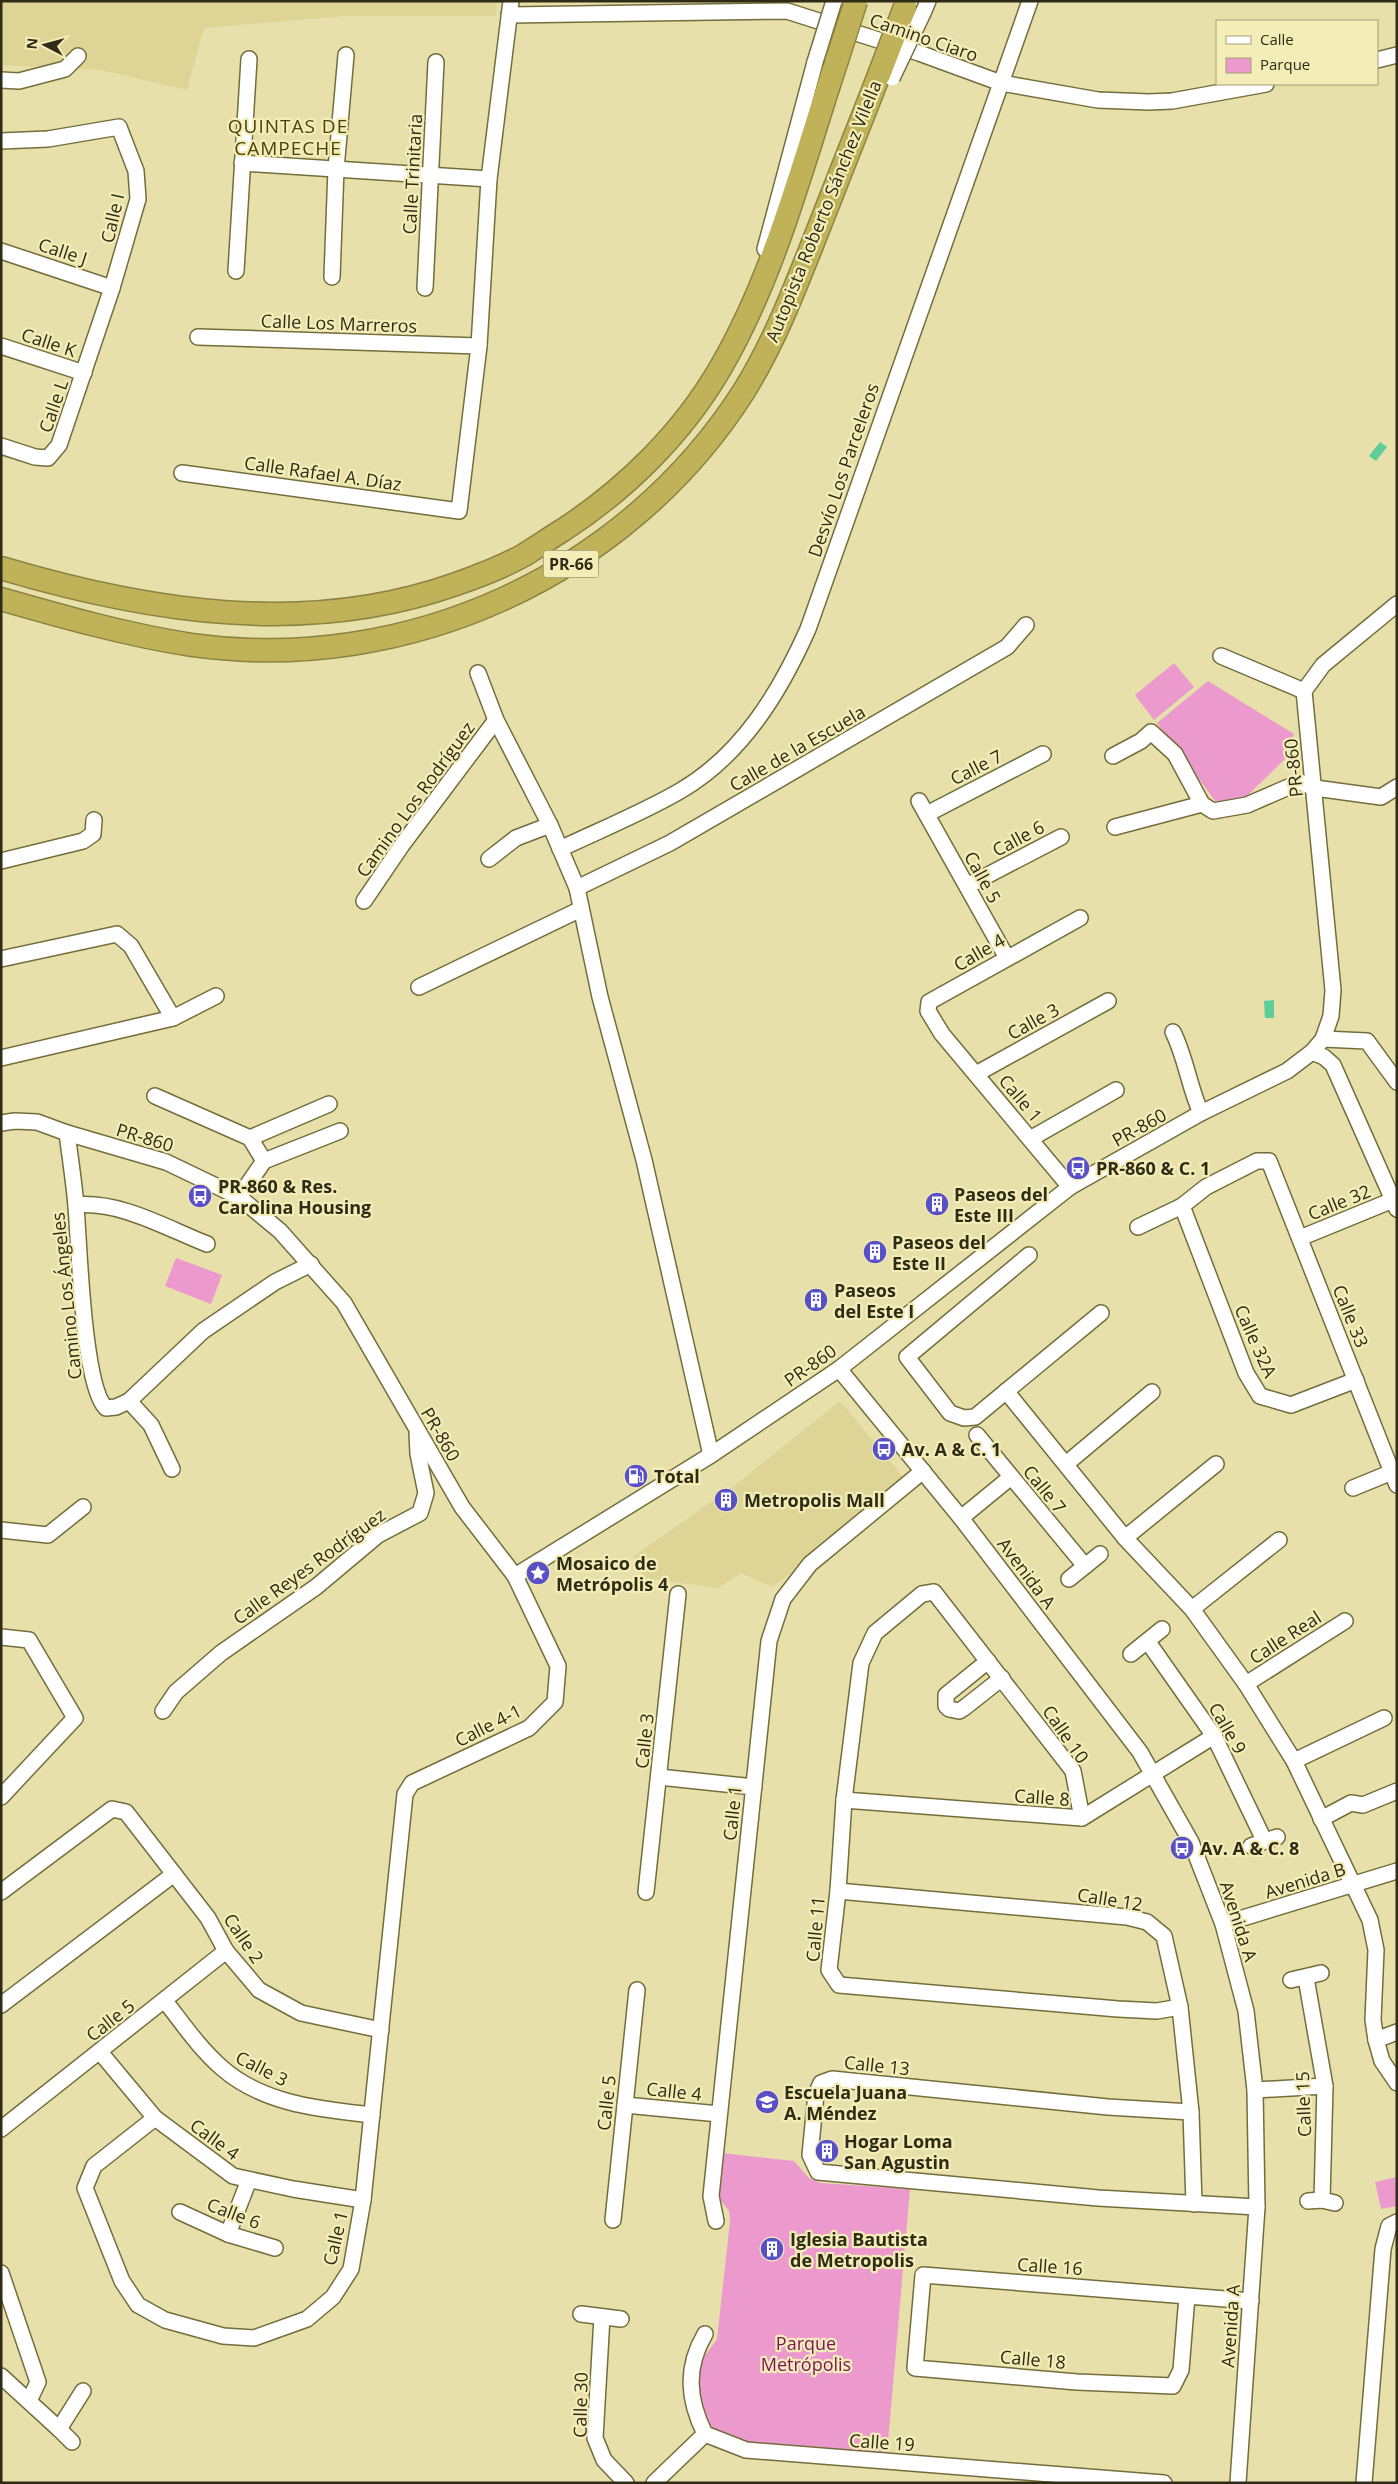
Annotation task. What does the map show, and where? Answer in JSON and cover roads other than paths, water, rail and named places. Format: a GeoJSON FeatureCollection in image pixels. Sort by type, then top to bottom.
{"type":"FeatureCollection","features":[{"type":"Feature","properties":{"kind":"highway","name":"Autopista Roberto Sánchez Vilella"},"geometry":{"type":"LineString","coordinates":[[1,568],[82,590],[176,609],[269,615],[340,611],[398,602],[479,576],[522,556],[583,517],[616,491],[667,441],[701,398],[745,323],[768,269],[820,61],[856,1]]}},
{"type":"Feature","properties":{"kind":"highway","name":"Autopista Roberto Sánchez Vilella"},"geometry":{"type":"LineString","coordinates":[[1,599],[102,627],[192,645],[268,650],[329,647],[414,632],[483,610],[549,577],[581,558],[644,510],[690,463],[720,427],[745,390],[785,312],[849,152],[916,6]]}},
{"type":"Feature","properties":{"kind":"street"},"geometry":{"type":"LineString","coordinates":[[820,61],[824,1]]}},
{"type":"Feature","properties":{"kind":"street"},"geometry":{"type":"LineString","coordinates":[[745,323],[785,173],[820,61],[834,1]]}},
{"type":"Feature","properties":{"kind":"street","name":"Desvío Los Parceleros"},"geometry":{"type":"LineString","coordinates":[[560,849],[681,790],[704,774],[727,754],[752,726],[771,702],[785,677],[808,629],[1030,1]]}},
{"type":"Feature","properties":{"kind":"street","name":"Camino Ciaro"},"geometry":{"type":"LineString","coordinates":[[510,8],[718,6],[787,11],[919,53],[1002,83],[1098,100],[1149,102],[1202,97],[1261,85]]}},
{"type":"Feature","properties":{"kind":"street"},"geometry":{"type":"LineString","coordinates":[[479,346],[489,179],[510,8]]}},
{"type":"Feature","properties":{"kind":"street"},"geometry":{"type":"LineString","coordinates":[[332,277],[336,169],[346,55]]}},
{"type":"Feature","properties":{"kind":"street"},"geometry":{"type":"LineString","coordinates":[[1378,60],[1397,55]]}},
{"type":"Feature","properties":{"kind":"street"},"geometry":{"type":"LineString","coordinates":[[1,80],[19,81],[65,70],[78,56]]}},
{"type":"Feature","properties":{"kind":"street"},"geometry":{"type":"LineString","coordinates":[[236,270],[248,59]]}},
{"type":"Feature","properties":{"kind":"street","name":"Calle Trinitaria"},"geometry":{"type":"LineString","coordinates":[[425,288],[436,62]]}},
{"type":"Feature","properties":{"kind":"street","name":"Calle I"},"geometry":{"type":"LineString","coordinates":[[1,141],[48,139],[119,127],[136,171],[138,199],[112,288],[84,373]]}},
{"type":"Feature","properties":{"kind":"street"},"geometry":{"type":"LineString","coordinates":[[242,163],[489,179]]}},
{"type":"Feature","properties":{"kind":"street","name":"Calle J"},"geometry":{"type":"LineString","coordinates":[[1,251],[112,288]]}},
{"type":"Feature","properties":{"kind":"street","name":"Calle Los Marreros"},"geometry":{"type":"LineString","coordinates":[[198,337],[479,346]]}},
{"type":"Feature","properties":{"kind":"street","name":"Calle K"},"geometry":{"type":"LineString","coordinates":[[1,346],[84,373]]}},
{"type":"Feature","properties":{"kind":"street","name":"Calle Rafael A. Díaz"},"geometry":{"type":"LineString","coordinates":[[182,473],[459,511],[479,346]]}},
{"type":"Feature","properties":{"kind":"street","name":"Calle L"},"geometry":{"type":"LineString","coordinates":[[1,446],[35,457],[48,458],[54,454],[59,445],[84,373]]}},
{"type":"Feature","properties":{"kind":"street"},"geometry":{"type":"LineString","coordinates":[[1221,656],[1304,691],[1323,665],[1397,604]]}},
{"type":"Feature","properties":{"kind":"street","name":"Calle de la Escuela"},"geometry":{"type":"LineString","coordinates":[[577,888],[670,843],[1007,647],[1026,625]]}},
{"type":"Feature","properties":{"kind":"street"},"geometry":{"type":"LineString","coordinates":[[478,673],[496,720],[550,825],[577,888],[600,997],[644,1160],[711,1455]]}},
{"type":"Feature","properties":{"kind":"street","name":"PR-860"},"geometry":{"type":"LineString","coordinates":[[1,1123],[15,1121],[37,1122],[67,1134],[166,1162],[239,1197],[280,1231],[344,1303],[462,1507],[514,1576],[711,1455],[839,1369],[1070,1187],[1201,1113],[1287,1071],[1312,1052],[1323,1039],[1331,1016],[1333,990],[1315,788],[1304,691]]}},
{"type":"Feature","properties":{"kind":"street","name":"Camino Los Rodríguez"},"geometry":{"type":"LineString","coordinates":[[364,901],[402,845],[496,720]]}},
{"type":"Feature","properties":{"kind":"street"},"geometry":{"type":"LineString","coordinates":[[1113,756],[1141,741],[1152,732],[1175,754],[1202,804],[1212,811],[1247,805],[1300,782],[1315,788],[1380,797],[1396,787]]}},
{"type":"Feature","properties":{"kind":"street","name":"Calle 7"},"geometry":{"type":"LineString","coordinates":[[923,807],[1043,754]]}},
{"type":"Feature","properties":{"kind":"street"},"geometry":{"type":"LineString","coordinates":[[1115,827],[1202,804]]}},
{"type":"Feature","properties":{"kind":"street","name":"Calle 5"},"geometry":{"type":"LineString","coordinates":[[923,807],[1007,958]]}},
{"type":"Feature","properties":{"kind":"street"},"geometry":{"type":"LineString","coordinates":[[1,861],[83,841],[93,834],[94,820]]}},
{"type":"Feature","properties":{"kind":"street"},"geometry":{"type":"LineString","coordinates":[[489,859],[516,838],[550,825]]}},
{"type":"Feature","properties":{"kind":"street","name":"Calle 6"},"geometry":{"type":"LineString","coordinates":[[967,886],[1061,837]]}},
{"type":"Feature","properties":{"kind":"street"},"geometry":{"type":"LineString","coordinates":[[419,987],[581,910]]}},
{"type":"Feature","properties":{"kind":"street","name":"Calle 4"},"geometry":{"type":"LineString","coordinates":[[942,1034],[928,1011],[929,1002],[1080,918]]}},
{"type":"Feature","properties":{"kind":"street"},"geometry":{"type":"LineString","coordinates":[[1,959],[117,934],[131,946],[173,1018]]}},
{"type":"Feature","properties":{"kind":"street"},"geometry":{"type":"LineString","coordinates":[[1,1058],[173,1018],[216,996]]}},
{"type":"Feature","properties":{"kind":"street","name":"Calle 3"},"geometry":{"type":"LineString","coordinates":[[976,1074],[1108,1001]]}},
{"type":"Feature","properties":{"kind":"street"},"geometry":{"type":"LineString","coordinates":[[1173,1032],[1181,1049],[1193,1095],[1201,1113]]}},
{"type":"Feature","properties":{"kind":"street","name":"Calle 1"},"geometry":{"type":"LineString","coordinates":[[942,1034],[1070,1187]]}},
{"type":"Feature","properties":{"kind":"street"},"geometry":{"type":"LineString","coordinates":[[1323,1039],[1367,1041],[1397,1082]]}},
{"type":"Feature","properties":{"kind":"street"},"geometry":{"type":"LineString","coordinates":[[1312,1052],[1324,1057],[1333,1065],[1395,1205]]}},
{"type":"Feature","properties":{"kind":"street"},"geometry":{"type":"LineString","coordinates":[[1030,1139],[1116,1090]]}},
{"type":"Feature","properties":{"kind":"street"},"geometry":{"type":"LineString","coordinates":[[155,1096],[250,1138],[264,1161]]}},
{"type":"Feature","properties":{"kind":"street"},"geometry":{"type":"LineString","coordinates":[[250,1138],[330,1104]]}},
{"type":"Feature","properties":{"kind":"street"},"geometry":{"type":"LineString","coordinates":[[239,1197],[264,1161],[340,1131]]}},
{"type":"Feature","properties":{"kind":"street","name":"Camino Los Ángeles"},"geometry":{"type":"LineString","coordinates":[[67,1134],[76,1205],[80,1279],[93,1387],[106,1408],[116,1407],[129,1401],[203,1331],[275,1282],[311,1264]]}},
{"type":"Feature","properties":{"kind":"street","name":"Calle 33"},"geometry":{"type":"LineString","coordinates":[[1182,1206],[1206,1187],[1257,1161],[1269,1161],[1394,1478]]}},
{"type":"Feature","properties":{"kind":"street"},"geometry":{"type":"LineString","coordinates":[[76,1205],[94,1203],[118,1208],[207,1244]]}},
{"type":"Feature","properties":{"kind":"street","name":"Calle 32"},"geometry":{"type":"LineString","coordinates":[[1300,1238],[1395,1205]]}},
{"type":"Feature","properties":{"kind":"street"},"geometry":{"type":"LineString","coordinates":[[1138,1227],[1182,1206]]}},
{"type":"Feature","properties":{"kind":"street","name":"Calle 32A"},"geometry":{"type":"LineString","coordinates":[[1182,1206],[1246,1373],[1260,1396],[1291,1405],[1356,1380]]}},
{"type":"Feature","properties":{"kind":"street"},"geometry":{"type":"LineString","coordinates":[[1029,1255],[907,1357],[950,1413],[964,1418],[976,1417],[1101,1313]]}},
{"type":"Feature","properties":{"kind":"street","name":"Avenida A"},"geometry":{"type":"LineString","coordinates":[[839,1369],[961,1518],[1154,1774],[1191,1842],[1223,1924],[1246,2011],[1255,2090],[1257,2207],[1238,2483]]}},
{"type":"Feature","properties":{"kind":"street"},"geometry":{"type":"LineString","coordinates":[[1006,1391],[1125,1538],[1192,1610],[1246,1684],[1294,1761],[1370,1920],[1376,1950],[1373,2020],[1376,2040],[1382,2061],[1397,2083]]}},
{"type":"Feature","properties":{"kind":"street"},"geometry":{"type":"LineString","coordinates":[[1066,1464],[1152,1392]]}},
{"type":"Feature","properties":{"kind":"street"},"geometry":{"type":"LineString","coordinates":[[129,1401],[151,1425],[172,1469]]}},
{"type":"Feature","properties":{"kind":"street","name":"Calle Reyes Rodríguez"},"geometry":{"type":"LineString","coordinates":[[163,1711],[176,1692],[221,1653],[316,1587],[378,1535],[420,1513],[426,1493],[418,1454],[418,1431]]}},
{"type":"Feature","properties":{"kind":"street","name":"Calle 7"},"geometry":{"type":"LineString","coordinates":[[977,1435],[1085,1566]]}},
{"type":"Feature","properties":{"kind":"street"},"geometry":{"type":"LineString","coordinates":[[1125,1538],[1216,1464]]}},
{"type":"Feature","properties":{"kind":"street","name":"Calle 1"},"geometry":{"type":"LineString","coordinates":[[716,2222],[711,2196],[769,1641],[783,1599],[810,1564],[923,1471]]}},
{"type":"Feature","properties":{"kind":"street"},"geometry":{"type":"LineString","coordinates":[[961,1518],[1011,1477]]}},
{"type":"Feature","properties":{"kind":"street"},"geometry":{"type":"LineString","coordinates":[[1353,1488],[1394,1478]]}},
{"type":"Feature","properties":{"kind":"street"},"geometry":{"type":"LineString","coordinates":[[1,1530],[48,1535],[83,1507]]}},
{"type":"Feature","properties":{"kind":"street"},"geometry":{"type":"LineString","coordinates":[[1192,1610],[1279,1540]]}},
{"type":"Feature","properties":{"kind":"street"},"geometry":{"type":"LineString","coordinates":[[1069,1579],[1100,1554]]}},
{"type":"Feature","properties":{"kind":"street","name":"Calle 4-1"},"geometry":{"type":"LineString","coordinates":[[401,1834],[405,1794],[412,1783],[529,1728],[555,1702],[558,1666],[514,1576]]}},
{"type":"Feature","properties":{"kind":"street","name":"Calle 10"},"geometry":{"type":"LineString","coordinates":[[928,1593],[934,1592],[1074,1772],[1082,1818]]}},
{"type":"Feature","properties":{"kind":"street","name":"Calle 11"},"geometry":{"type":"LineString","coordinates":[[928,1593],[922,1594],[875,1632],[861,1663],[844,1800],[838,1891],[829,1970],[839,1985],[1118,2009],[1157,2011],[1180,2007]]}},
{"type":"Feature","properties":{"kind":"street","name":"Calle 3"},"geometry":{"type":"LineString","coordinates":[[646,1892],[678,1594]]}},
{"type":"Feature","properties":{"kind":"street","name":"Calle Real"},"geometry":{"type":"LineString","coordinates":[[1246,1684],[1344,1621]]}},
{"type":"Feature","properties":{"kind":"street"},"geometry":{"type":"LineString","coordinates":[[1131,1654],[1162,1629]]}},
{"type":"Feature","properties":{"kind":"street"},"geometry":{"type":"LineString","coordinates":[[1,1637],[29,1640],[75,1718],[1,1797]]}},
{"type":"Feature","properties":{"kind":"street","name":"Calle 9"},"geometry":{"type":"LineString","coordinates":[[1148,1642],[1214,1736],[1264,1841]]}},
{"type":"Feature","properties":{"kind":"street"},"geometry":{"type":"LineString","coordinates":[[988,1661],[946,1695],[946,1706],[949,1709],[959,1711],[1002,1678]]}},
{"type":"Feature","properties":{"kind":"street"},"geometry":{"type":"LineString","coordinates":[[1294,1761],[1384,1718]]}},
{"type":"Feature","properties":{"kind":"street","name":"Calle 8"},"geometry":{"type":"LineString","coordinates":[[844,1800],[1082,1818],[1214,1736]]}},
{"type":"Feature","properties":{"kind":"street"},"geometry":{"type":"LineString","coordinates":[[659,1777],[754,1787]]}},
{"type":"Feature","properties":{"kind":"street"},"geometry":{"type":"LineString","coordinates":[[1321,1819],[1351,1803],[1363,1805],[1397,1790]]}},
{"type":"Feature","properties":{"kind":"street","name":"Calle 2"},"geometry":{"type":"LineString","coordinates":[[1,1892],[112,1809],[126,1812],[208,1918],[226,1951],[259,1990],[301,2013],[380,2030]]}},
{"type":"Feature","properties":{"kind":"street","name":"Calle 1"},"geometry":{"type":"LineString","coordinates":[[155,2118],[94,2166],[85,2188],[122,2281],[138,2305],[165,2320],[223,2336],[254,2338],[308,2319],[333,2297],[351,2269],[363,2200],[401,1834]]}},
{"type":"Feature","properties":{"kind":"street","name":"Avenida B"},"geometry":{"type":"LineString","coordinates":[[1223,1924],[1397,1871]]}},
{"type":"Feature","properties":{"kind":"street"},"geometry":{"type":"LineString","coordinates":[[1,2005],[174,1874]]}},
{"type":"Feature","properties":{"kind":"street","name":"Calle 12"},"geometry":{"type":"LineString","coordinates":[[838,1891],[1127,1917],[1147,1922],[1164,1936],[1180,2007],[1191,2112],[1194,2204]]}},
{"type":"Feature","properties":{"kind":"street","name":"Calle 5"},"geometry":{"type":"LineString","coordinates":[[1,2129],[226,1951]]}},
{"type":"Feature","properties":{"kind":"street","name":"Calle 15"},"geometry":{"type":"LineString","coordinates":[[1321,1973],[1298,1979],[1325,2086],[1322,2202]]}},
{"type":"Feature","properties":{"kind":"street","name":"Calle 5"},"geometry":{"type":"LineString","coordinates":[[612,2220],[637,1990]]}},
{"type":"Feature","properties":{"kind":"street","name":"Calle 3"},"geometry":{"type":"LineString","coordinates":[[165,2001],[215,2061],[240,2081],[271,2098],[320,2109],[372,2115]]}},
{"type":"Feature","properties":{"kind":"street"},"geometry":{"type":"LineString","coordinates":[[1376,2040],[1397,2032]]}},
{"type":"Feature","properties":{"kind":"street","name":"Calle 4"},"geometry":{"type":"LineString","coordinates":[[100,2052],[155,2118],[219,2167],[234,2176],[363,2200]]}},
{"type":"Feature","properties":{"kind":"street","name":"Calle 13"},"geometry":{"type":"LineString","coordinates":[[1191,2112],[1108,2107],[832,2079],[821,2083],[816,2094],[810,2155],[818,2172],[1098,2198],[1257,2207]]}},
{"type":"Feature","properties":{"kind":"street"},"geometry":{"type":"LineString","coordinates":[[1255,2090],[1325,2086]]}},
{"type":"Feature","properties":{"kind":"street","name":"Calle 4"},"geometry":{"type":"LineString","coordinates":[[625,2105],[719,2114]]}},
{"type":"Feature","properties":{"kind":"street"},"geometry":{"type":"LineString","coordinates":[[228,2234],[249,2180]]}},
{"type":"Feature","properties":{"kind":"street","name":"Calle 6"},"geometry":{"type":"LineString","coordinates":[[180,2212],[228,2234],[275,2248]]}},
{"type":"Feature","properties":{"kind":"street"},"geometry":{"type":"LineString","coordinates":[[1364,2483],[1383,2248],[1388,2226],[1397,2222]]}},
{"type":"Feature","properties":{"kind":"street"},"geometry":{"type":"LineString","coordinates":[[1,2273],[38,2382],[29,2401]]}},
{"type":"Feature","properties":{"kind":"street","name":"Calle 16"},"geometry":{"type":"LineString","coordinates":[[915,2368],[923,2275],[1187,2296]]}},
{"type":"Feature","properties":{"kind":"street"},"geometry":{"type":"LineString","coordinates":[[1187,2296],[1251,2301]]}},
{"type":"Feature","properties":{"kind":"street","name":"Calle 18"},"geometry":{"type":"LineString","coordinates":[[915,2368],[1077,2382],[1173,2386],[1181,2370],[1187,2296]]}},
{"type":"Feature","properties":{"kind":"street"},"geometry":{"type":"LineString","coordinates":[[581,2314],[621,2319]]}},
{"type":"Feature","properties":{"kind":"street","name":"Calle 30"},"geometry":{"type":"LineString","coordinates":[[602,2317],[595,2438],[604,2460],[626,2483]]}},
{"type":"Feature","properties":{"kind":"street"},"geometry":{"type":"LineString","coordinates":[[654,2483],[705,2434],[694,2411],[691,2386],[696,2350],[706,2334]]}},
{"type":"Feature","properties":{"kind":"street"},"geometry":{"type":"LineString","coordinates":[[1,2376],[72,2442]]}},
{"type":"Feature","properties":{"kind":"street"},"geometry":{"type":"LineString","coordinates":[[59,2429],[83,2391]]}},
{"type":"Feature","properties":{"kind":"street","name":"Calle 19"},"geometry":{"type":"LineString","coordinates":[[705,2434],[746,2450],[985,2476],[1164,2483]]}},
{"type":"Feature","properties":{"kind":"place","name":"PR-860 & C. 1"},"geometry":{"type":"Point","coordinates":[1078,1168]}},
{"type":"Feature","properties":{"kind":"place","name":"PR-860 & Res. Carolina Housing"},"geometry":{"type":"Point","coordinates":[200,1196]}},
{"type":"Feature","properties":{"kind":"place","name":"Paseos del Este III"},"geometry":{"type":"Point","coordinates":[937,1204]}},
{"type":"Feature","properties":{"kind":"place","name":"Paseos del Este II"},"geometry":{"type":"Point","coordinates":[875,1252]}},
{"type":"Feature","properties":{"kind":"place","name":"Paseos del Este I"},"geometry":{"type":"Point","coordinates":[816,1300]}},
{"type":"Feature","properties":{"kind":"place","name":"Av. A & C. 1"},"geometry":{"type":"Point","coordinates":[884,1449]}},
{"type":"Feature","properties":{"kind":"place","name":"Total"},"geometry":{"type":"Point","coordinates":[636,1476]}},
{"type":"Feature","properties":{"kind":"place","name":"Metropolis Mall"},"geometry":{"type":"Point","coordinates":[726,1500]}},
{"type":"Feature","properties":{"kind":"place","name":"Mosaico de Metrópolis 4"},"geometry":{"type":"Point","coordinates":[538,1573]}},
{"type":"Feature","properties":{"kind":"place","name":"Av. A & C. 8"},"geometry":{"type":"Point","coordinates":[1182,1848]}},
{"type":"Feature","properties":{"kind":"place","name":"Escuela Juana A. Méndez"},"geometry":{"type":"Point","coordinates":[767,2102]}},
{"type":"Feature","properties":{"kind":"place","name":"Hogar Loma San Agustin"},"geometry":{"type":"Point","coordinates":[827,2151]}},
{"type":"Feature","properties":{"kind":"place","name":"Iglesia Bautista de Metropolis"},"geometry":{"type":"Point","coordinates":[772,2249]}},
{"type":"Feature","properties":{"kind":"district","name":"QUINTAS DE CAMPECHE"},"geometry":{"type":"Point","coordinates":[288,137]}},
{"type":"Feature","properties":{"kind":"park label","name":"Parque Metrópolis"},"geometry":{"type":"Point","coordinates":[806,2353]}}]}
